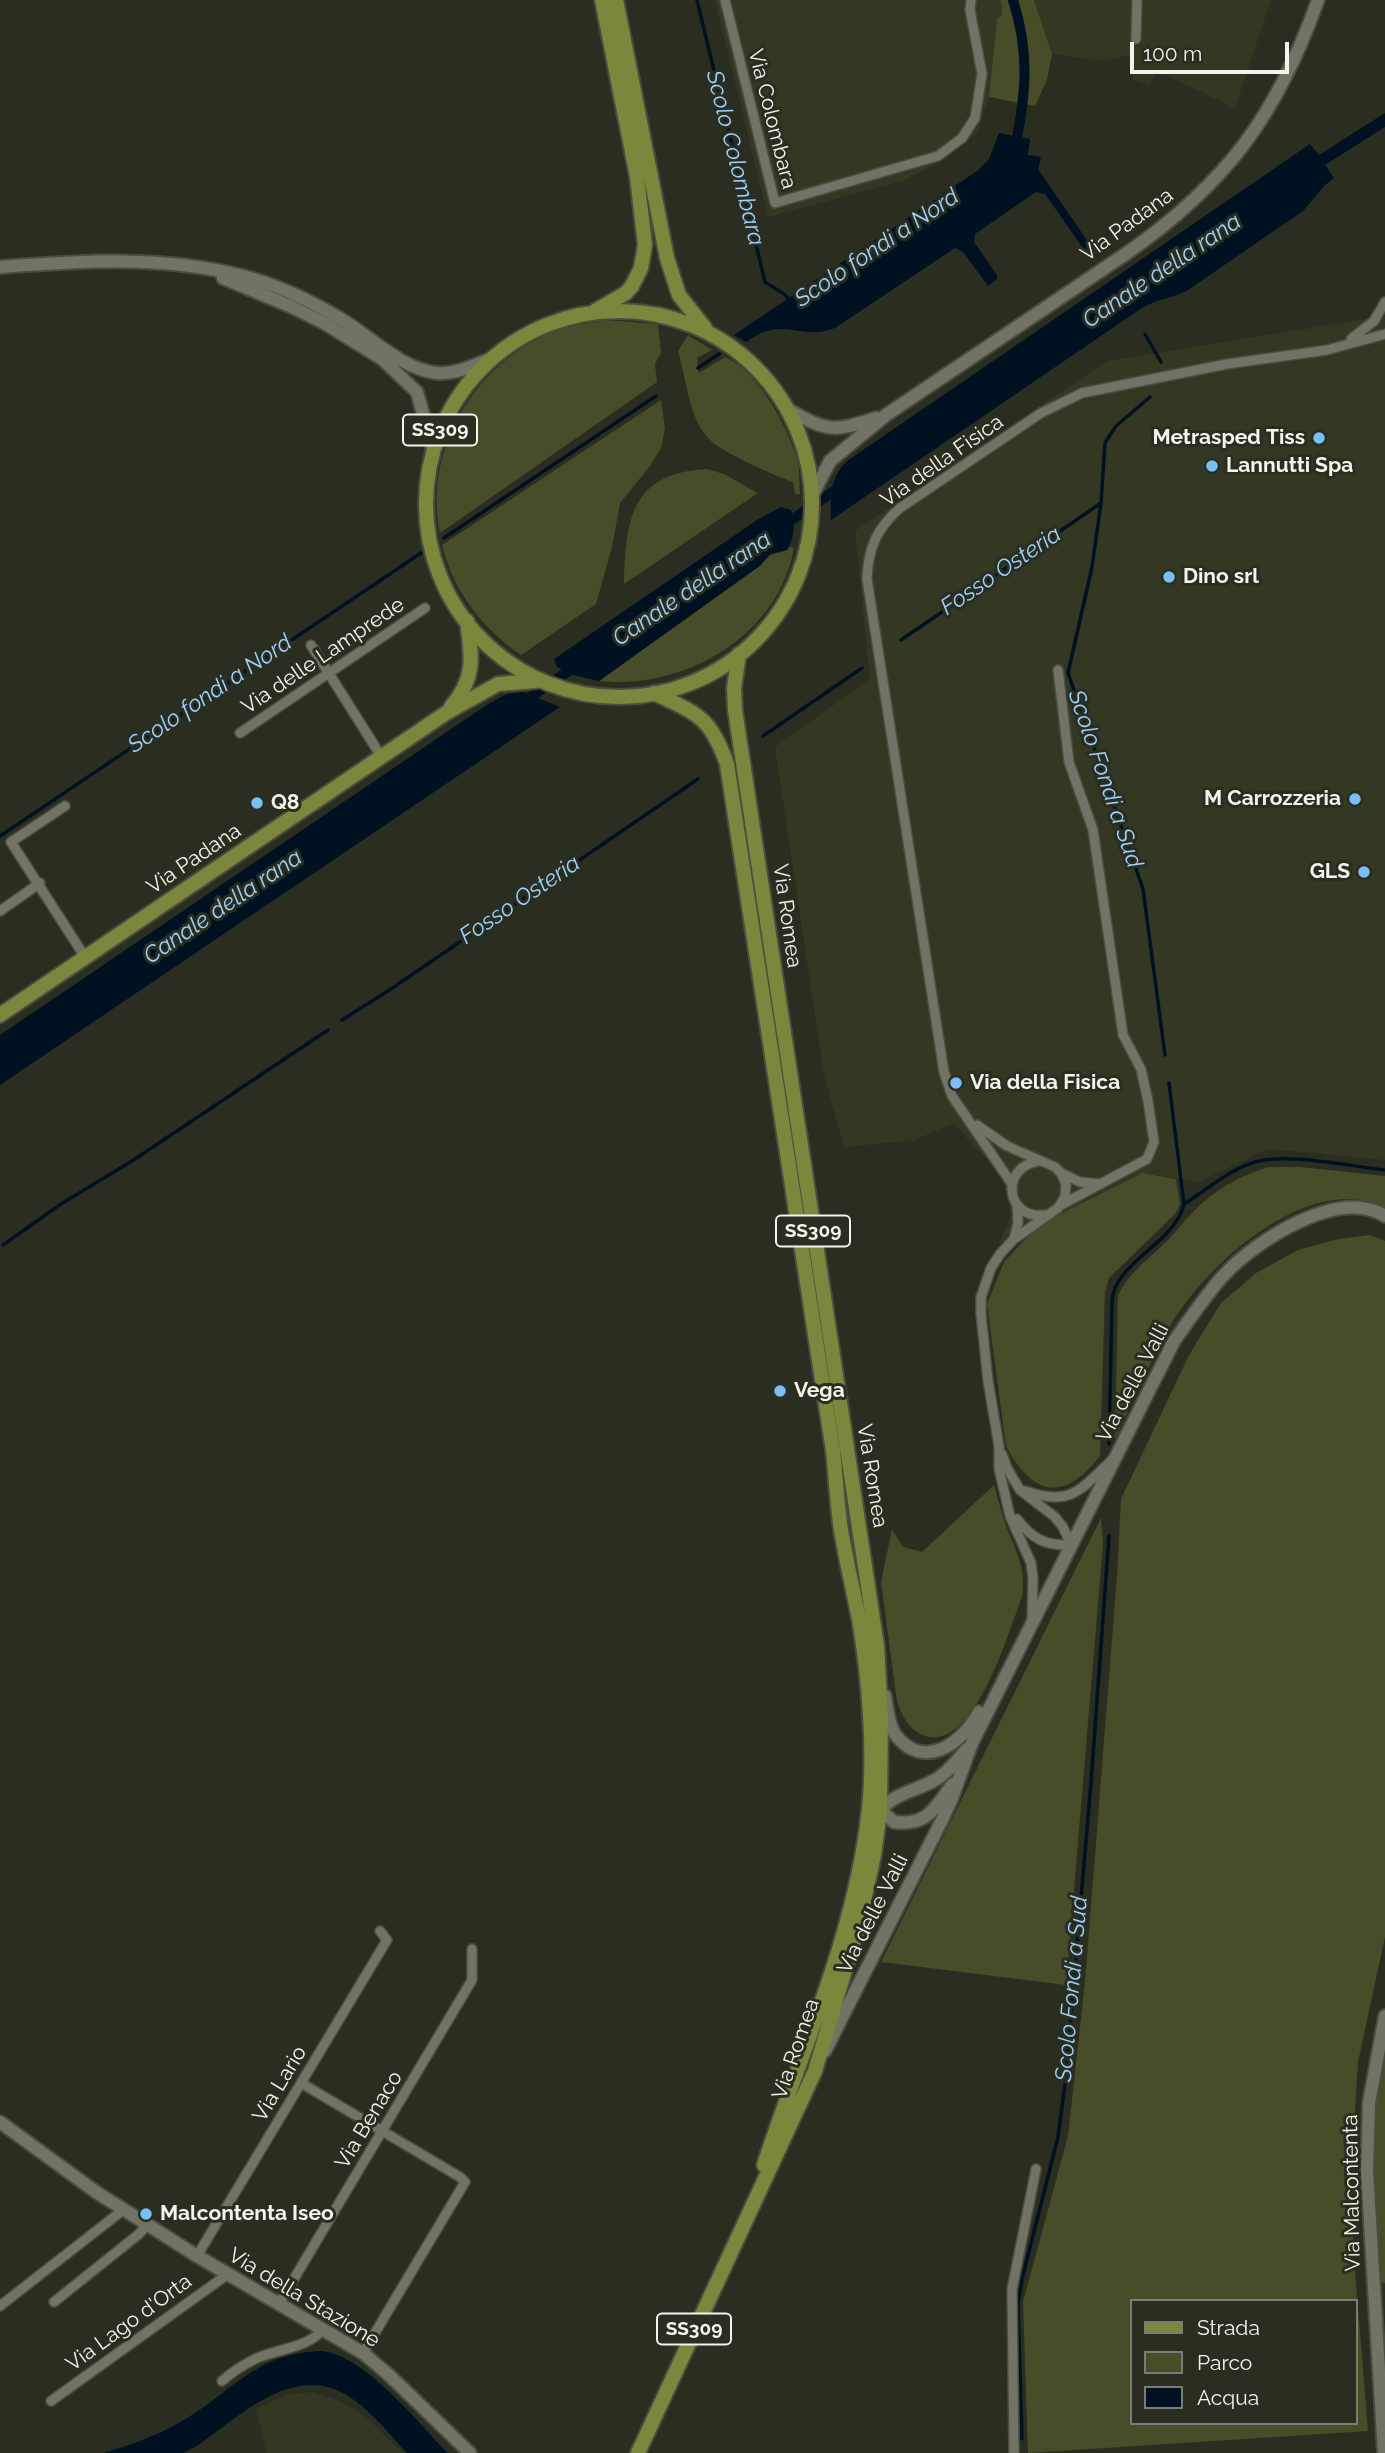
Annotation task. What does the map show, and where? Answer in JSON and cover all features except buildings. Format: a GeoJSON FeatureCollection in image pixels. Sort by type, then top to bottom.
{"type":"FeatureCollection","features":[{"type":"Feature","properties":{"kind":"main road","name":"SS309"},"geometry":{"type":"LineString","coordinates":[[592,313],[626,293],[632,286],[641,268],[645,245],[637,177],[602,0]]}},
{"type":"Feature","properties":{"kind":"main road","name":"SS309"},"geometry":{"type":"LineString","coordinates":[[617,0],[670,269],[679,295],[687,308],[711,334]]}},
{"type":"Feature","properties":{"kind":"main road","name":"SS309"},"geometry":{"type":"LineString","coordinates":[[618,310],[656,313],[685,321],[711,334],[762,374],[787,409],[802,442],[812,496],[809,536],[798,575],[785,601],[768,626],[739,654],[699,679],[654,694],[619,697],[585,694],[524,673],[492,650],[467,620],[444,583],[430,537],[427,491],[433,450],[444,421],[479,370],[523,337],[562,319],[618,310]]}},
{"type":"Feature","properties":{"kind":"main road"},"geometry":{"type":"LineString","coordinates":[[446,713],[467,683],[472,665],[467,620]]}},
{"type":"Feature","properties":{"kind":"main road","name":"Via Romea"},"geometry":{"type":"LineString","coordinates":[[638,2453],[816,2067],[859,1923],[874,1855],[880,1674],[735,710],[734,688],[739,654]]}},
{"type":"Feature","properties":{"kind":"main road","name":"Via Padana"},"geometry":{"type":"LineString","coordinates":[[0,1015],[446,713],[498,684],[541,681]]}},
{"type":"Feature","properties":{"kind":"main road","name":"Via Romea"},"geometry":{"type":"LineString","coordinates":[[654,694],[692,711],[703,719],[719,741],[726,764],[833,1451],[841,1527],[859,1620],[869,1710],[875,1809],[839,1948],[751,2205]]}},
{"type":"Feature","properties":{"kind":"street","name":"Via Colombara"},"geometry":{"type":"LineString","coordinates":[[725,0],[775,203],[938,156],[962,138],[975,118],[982,74],[970,10],[971,0]]}},
{"type":"Feature","properties":{"kind":"street"},"geometry":{"type":"LineString","coordinates":[[1136,39],[1137,0]]}},
{"type":"Feature","properties":{"kind":"street","name":"Via Padana"},"geometry":{"type":"LineString","coordinates":[[812,496],[830,461],[886,415],[1127,253],[1202,194],[1230,164],[1260,123],[1280,89],[1318,0]]}},
{"type":"Feature","properties":{"kind":"street"},"geometry":{"type":"LineString","coordinates":[[0,267],[131,260],[244,276],[314,304],[341,319],[408,365],[437,373],[452,372],[493,358]]}},
{"type":"Feature","properties":{"kind":"street"},"geometry":{"type":"LineString","coordinates":[[200,268],[292,307],[324,323],[382,359],[417,392],[433,450]]}},
{"type":"Feature","properties":{"kind":"street","name":"Via della Fisica"},"geometry":{"type":"LineString","coordinates":[[1327,350],[1367,328],[1385,302]]}},
{"type":"Feature","properties":{"kind":"street","name":"Via della Fisica"},"geometry":{"type":"LineString","coordinates":[[1014,1239],[1018,1223],[1012,1184],[953,1096],[944,1072],[867,579],[867,565],[874,540],[880,528],[900,508],[1041,413],[1068,398],[1214,367],[1327,350],[1385,334]]}},
{"type":"Feature","properties":{"kind":"street","name":"Via Padana"},"geometry":{"type":"LineString","coordinates":[[787,409],[817,424],[835,429],[886,415]]}},
{"type":"Feature","properties":{"kind":"street","name":"Via delle Lamprede"},"geometry":{"type":"LineString","coordinates":[[240,733],[425,608]]}},
{"type":"Feature","properties":{"kind":"street"},"geometry":{"type":"LineString","coordinates":[[310,645],[382,756]]}},
{"type":"Feature","properties":{"kind":"street"},"geometry":{"type":"LineString","coordinates":[[1031,1623],[1031,1563],[1005,1499],[999,1469],[999,1446],[988,1381],[981,1297],[991,1268],[1014,1239],[1061,1205],[1147,1159],[1154,1142],[1141,1069],[1123,1035],[1093,830],[1069,762],[1058,670]]}},
{"type":"Feature","properties":{"kind":"street"},"geometry":{"type":"LineString","coordinates":[[65,806],[11,842],[40,883],[85,957]]}},
{"type":"Feature","properties":{"kind":"street"},"geometry":{"type":"LineString","coordinates":[[0,911],[40,883]]}},
{"type":"Feature","properties":{"kind":"street","name":"Via della Fisica"},"geometry":{"type":"LineString","coordinates":[[970,1120],[1007,1146],[1051,1164],[1061,1173],[1080,1181],[1102,1184]]}},
{"type":"Feature","properties":{"kind":"street"},"geometry":{"type":"LineString","coordinates":[[1012,1184],[1023,1166],[1039,1161]]}},
{"type":"Feature","properties":{"kind":"street"},"geometry":{"type":"LineString","coordinates":[[1061,1173],[1066,1189],[1061,1205]]}},
{"type":"Feature","properties":{"kind":"street"},"geometry":{"type":"LineString","coordinates":[[1017,1204],[1030,1214],[1047,1214]]}},
{"type":"Feature","properties":{"kind":"street","name":"Via delle Valli"},"geometry":{"type":"LineString","coordinates":[[816,2067],[942,1820],[972,1743],[1174,1341],[1225,1274],[1256,1247],[1311,1217],[1342,1208],[1364,1207],[1385,1216]]}},
{"type":"Feature","properties":{"kind":"street"},"geometry":{"type":"LineString","coordinates":[[999,1446],[1007,1468],[1020,1490],[1055,1517],[1071,1545],[1048,1545],[1031,1536],[1014,1516],[1005,1499]]}},
{"type":"Feature","properties":{"kind":"street"},"geometry":{"type":"LineString","coordinates":[[1020,1490],[1044,1498],[1068,1496],[1082,1488],[1116,1456]]}},
{"type":"Feature","properties":{"kind":"street","name":"Via delle Valli"},"geometry":{"type":"LineString","coordinates":[[880,1674],[894,1732],[905,1744],[920,1751],[936,1752],[951,1746],[972,1725],[984,1703],[1004,1679]]}},
{"type":"Feature","properties":{"kind":"street","name":"Via delle Valli"},"geometry":{"type":"LineString","coordinates":[[960,1776],[933,1811],[917,1822],[894,1822],[875,1809],[890,1799],[934,1781],[947,1772],[972,1743]]}},
{"type":"Feature","properties":{"kind":"street","name":"Via Lario"},"geometry":{"type":"LineString","coordinates":[[197,2256],[387,1940],[380,1931]]}},
{"type":"Feature","properties":{"kind":"street","name":"Via Benaco"},"geometry":{"type":"LineString","coordinates":[[279,2304],[472,1980],[472,1949]]}},
{"type":"Feature","properties":{"kind":"street","name":"Via Malcontenta"},"geometry":{"type":"LineString","coordinates":[[1384,2453],[1367,2171],[1369,2103],[1385,2017]]}},
{"type":"Feature","properties":{"kind":"street"},"geometry":{"type":"LineString","coordinates":[[301,2083],[465,2182],[363,2353]]}},
{"type":"Feature","properties":{"kind":"street","name":"Via della Stazione"},"geometry":{"type":"LineString","coordinates":[[0,2122],[124,2210],[363,2353],[470,2453]]}},
{"type":"Feature","properties":{"kind":"street"},"geometry":{"type":"LineString","coordinates":[[1014,2453],[1012,2289],[1036,2169]]}},
{"type":"Feature","properties":{"kind":"street"},"geometry":{"type":"LineString","coordinates":[[0,2306],[124,2210]]}},
{"type":"Feature","properties":{"kind":"street"},"geometry":{"type":"LineString","coordinates":[[54,2302],[148,2224]]}},
{"type":"Feature","properties":{"kind":"street","name":"Via Lago d'Orta"},"geometry":{"type":"LineString","coordinates":[[51,2401],[228,2274]]}},
{"type":"Feature","properties":{"kind":"street"},"geometry":{"type":"LineString","coordinates":[[222,2381],[255,2359],[306,2342],[322,2330]]}},
{"type":"Feature","properties":{"kind":"shaded area"},"geometry":{"type":"Polygon","coordinates":[[[715,0],[1001,0],[1002,14],[997,19],[989,97],[977,133],[946,158],[906,180],[768,217],[715,0]]]}},
{"type":"Feature","properties":{"kind":"shaded area"},"geometry":{"type":"Polygon","coordinates":[[[1034,0],[1271,0],[1235,108],[1158,71],[1149,86],[1133,80],[1132,54],[1103,61],[1052,54],[1034,0]]]}},
{"type":"Feature","properties":{"kind":"shaded area"},"geometry":{"type":"Polygon","coordinates":[[[1385,316],[1385,1160],[1268,1149],[1199,1182],[1142,1173],[999,1244],[1011,1215],[1002,1176],[953,1123],[915,1140],[844,1147],[824,1075],[775,747],[870,679],[855,531],[1107,361],[1385,316]]]}},
{"type":"Feature","properties":{"kind":"shaded area"},"geometry":{"type":"Polygon","coordinates":[[[313,2392],[335,2399],[364,2415],[403,2453],[267,2453],[256,2408],[291,2394],[313,2392]]]}},
{"type":"Feature","properties":{"kind":"green space"},"geometry":{"type":"Polygon","coordinates":[[[996,0],[1034,0],[1052,54],[1047,80],[1035,106],[989,97],[997,19],[1002,14],[1001,1],[996,0]]]}},
{"type":"Feature","properties":{"kind":"green space"},"geometry":{"type":"Polygon","coordinates":[[[606,320],[658,324],[661,353],[655,364],[657,382],[440,533],[437,500],[440,468],[449,437],[464,408],[483,382],[507,359],[534,341],[574,325],[606,320]]]}},
{"type":"Feature","properties":{"kind":"green space"},"geometry":{"type":"Polygon","coordinates":[[[688,335],[712,350],[697,358],[699,373],[725,357],[748,373],[768,399],[785,428],[796,455],[800,494],[795,494],[793,482],[727,452],[711,441],[702,430],[691,403],[678,351],[688,335]]]}},
{"type":"Feature","properties":{"kind":"green space"},"geometry":{"type":"Polygon","coordinates":[[[661,400],[665,428],[661,448],[620,503],[612,547],[596,604],[521,655],[494,633],[471,608],[454,578],[442,545],[661,400]]]}},
{"type":"Feature","properties":{"kind":"green space"},"geometry":{"type":"Polygon","coordinates":[[[707,469],[724,474],[758,493],[624,584],[631,521],[637,504],[647,490],[681,472],[707,469]]]}},
{"type":"Feature","properties":{"kind":"green space"},"geometry":{"type":"Polygon","coordinates":[[[790,547],[794,548],[785,580],[769,608],[748,632],[722,651],[694,666],[663,677],[631,682],[599,681],[761,565],[769,556],[790,547]]]}},
{"type":"Feature","properties":{"kind":"green space"},"geometry":{"type":"Polygon","coordinates":[[[1268,1167],[1300,1167],[1385,1176],[1385,1208],[1356,1199],[1325,1202],[1293,1212],[1262,1230],[1233,1253],[1185,1303],[1169,1328],[1115,1439],[1118,1295],[1122,1287],[1210,1197],[1238,1179],[1268,1167]]]}},
{"type":"Feature","properties":{"kind":"green space"},"geometry":{"type":"Polygon","coordinates":[[[1142,1173],[1176,1179],[1180,1204],[1176,1213],[1109,1278],[1105,1292],[1100,1456],[1074,1481],[1050,1487],[1038,1484],[1016,1463],[1006,1446],[987,1304],[1004,1262],[1038,1225],[1142,1173]]]}},
{"type":"Feature","properties":{"kind":"green space"},"geometry":{"type":"Polygon","coordinates":[[[1370,1235],[1385,1241],[1385,1937],[1358,2062],[1351,2174],[1354,2259],[1368,2431],[1028,2453],[1023,2302],[1068,2136],[1085,1982],[1121,1499],[1189,1355],[1221,1303],[1256,1273],[1298,1250],[1338,1239],[1370,1235]]]}},
{"type":"Feature","properties":{"kind":"green space"},"geometry":{"type":"Polygon","coordinates":[[[994,1485],[1020,1563],[1023,1578],[1022,1597],[1006,1641],[980,1698],[955,1729],[941,1736],[926,1736],[911,1727],[897,1702],[881,1582],[892,1529],[903,1547],[922,1552],[994,1485]]]}},
{"type":"Feature","properties":{"kind":"green space"},"geometry":{"type":"Polygon","coordinates":[[[1101,1518],[1103,1544],[1066,1985],[881,1962],[1101,1518]]]}},
{"type":"Feature","properties":{"kind":"green space"},"geometry":{"type":"Polygon","coordinates":[[[1385,2046],[1385,2283],[1381,2283],[1374,2171],[1376,2103],[1385,2046]]]}},
{"type":"Feature","properties":{"kind":"water"},"geometry":{"type":"Polygon","coordinates":[[[1385,113],[1385,127],[1325,165],[1334,178],[1303,211],[1188,290],[1142,308],[831,520],[834,481],[847,461],[1310,144],[1319,155],[1385,113]]]}},
{"type":"Feature","properties":{"kind":"water"},"geometry":{"type":"Polygon","coordinates":[[[999,133],[1030,139],[1028,155],[1041,157],[1038,169],[1093,249],[1087,254],[1045,194],[1036,192],[975,234],[974,242],[997,275],[997,279],[988,286],[963,252],[955,248],[835,328],[811,332],[771,330],[746,342],[734,335],[977,171],[989,159],[999,133]]]}},
{"type":"Feature","properties":{"kind":"water"},"geometry":{"type":"Polygon","coordinates":[[[781,507],[791,510],[794,525],[787,550],[770,554],[761,565],[599,681],[569,674],[557,667],[554,659],[757,520],[781,507]]]}},
{"type":"Feature","properties":{"kind":"water"},"geometry":{"type":"Polygon","coordinates":[[[523,692],[560,707],[0,1085],[0,1035],[488,704],[507,694],[523,692]]]}},
{"type":"Feature","properties":{"kind":"water"},"geometry":{"type":"Polygon","coordinates":[[[322,2351],[339,2356],[373,2377],[448,2453],[407,2453],[375,2418],[354,2400],[333,2389],[312,2385],[291,2388],[271,2396],[183,2453],[104,2453],[179,2423],[265,2365],[300,2353],[322,2351]]]}},
{"type":"Feature","properties":{"kind":"waterway","name":"Scolo Colombara"},"geometry":{"type":"LineString","coordinates":[[697,0],[765,282],[792,302]]}},
{"type":"Feature","properties":{"kind":"waterway"},"geometry":{"type":"LineString","coordinates":[[1013,0],[1024,56],[1024,91],[1015,148]]}},
{"type":"Feature","properties":{"kind":"waterway","name":"Scolo Fondi a Sud"},"geometry":{"type":"LineString","coordinates":[[1145,334],[1161,362]]}},
{"type":"Feature","properties":{"kind":"waterway","name":"Scolo fondi a Nord"},"geometry":{"type":"LineString","coordinates":[[698,368],[719,354]]}},
{"type":"Feature","properties":{"kind":"waterway","name":"Scolo fondi a Nord"},"geometry":{"type":"LineString","coordinates":[[444,538],[656,396]]}},
{"type":"Feature","properties":{"kind":"waterway","name":"Scolo Fondi a Sud"},"geometry":{"type":"LineString","coordinates":[[1150,397],[1116,426],[1105,443],[1101,503],[1092,567],[1068,673],[1143,889],[1165,1055]]}},
{"type":"Feature","properties":{"kind":"waterway","name":"Canale della rana"},"geometry":{"type":"LineString","coordinates":[[784,525],[840,487]]}},
{"type":"Feature","properties":{"kind":"waterway","name":"Fosso Osteria"},"geometry":{"type":"LineString","coordinates":[[901,640],[1101,503]]}},
{"type":"Feature","properties":{"kind":"waterway","name":"Scolo fondi a Nord"},"geometry":{"type":"LineString","coordinates":[[0,836],[421,553]]}},
{"type":"Feature","properties":{"kind":"waterway","name":"Canale della rana"},"geometry":{"type":"LineString","coordinates":[[523,702],[576,666]]}},
{"type":"Feature","properties":{"kind":"waterway","name":"Fosso Osteria"},"geometry":{"type":"LineString","coordinates":[[763,736],[862,668]]}},
{"type":"Feature","properties":{"kind":"waterway","name":"Fosso Osteria"},"geometry":{"type":"LineString","coordinates":[[342,1020],[698,779]]}},
{"type":"Feature","properties":{"kind":"waterway","name":"Fosso Osteria"},"geometry":{"type":"LineString","coordinates":[[3,1245],[61,1204],[132,1161],[328,1030]]}},
{"type":"Feature","properties":{"kind":"waterway","name":"Scolo Fondi a Sud"},"geometry":{"type":"LineString","coordinates":[[1109,1444],[1112,1301],[1116,1287],[1133,1264],[1169,1231],[1184,1204],[1169,1083]]}},
{"type":"Feature","properties":{"kind":"waterway"},"geometry":{"type":"LineString","coordinates":[[1184,1204],[1232,1172],[1263,1160],[1297,1159],[1385,1170]]}},
{"type":"Feature","properties":{"kind":"waterway","name":"Scolo Fondi a Sud"},"geometry":{"type":"LineString","coordinates":[[1022,2439],[1018,2304],[1058,2137],[1065,2084],[1109,1536]]}},
{"type":"Feature","properties":{"kind":"place","name":"Metrasped Tiss"},"geometry":{"type":"Point","coordinates":[1319,438]}},
{"type":"Feature","properties":{"kind":"place","name":"Lannutti Spa"},"geometry":{"type":"Point","coordinates":[1212,466]}},
{"type":"Feature","properties":{"kind":"place","name":"Dino srl"},"geometry":{"type":"Point","coordinates":[1169,577]}},
{"type":"Feature","properties":{"kind":"place","name":"M Carrozzeria"},"geometry":{"type":"Point","coordinates":[1355,799]}},
{"type":"Feature","properties":{"kind":"place","name":"Q8"},"geometry":{"type":"Point","coordinates":[257,803]}},
{"type":"Feature","properties":{"kind":"place","name":"GLS"},"geometry":{"type":"Point","coordinates":[1364,872]}},
{"type":"Feature","properties":{"kind":"place","name":"Via della Fisica"},"geometry":{"type":"Point","coordinates":[956,1083]}},
{"type":"Feature","properties":{"kind":"place","name":"Vega"},"geometry":{"type":"Point","coordinates":[780,1391]}},
{"type":"Feature","properties":{"kind":"place","name":"Malcontenta Iseo"},"geometry":{"type":"Point","coordinates":[146,2214]}}]}
